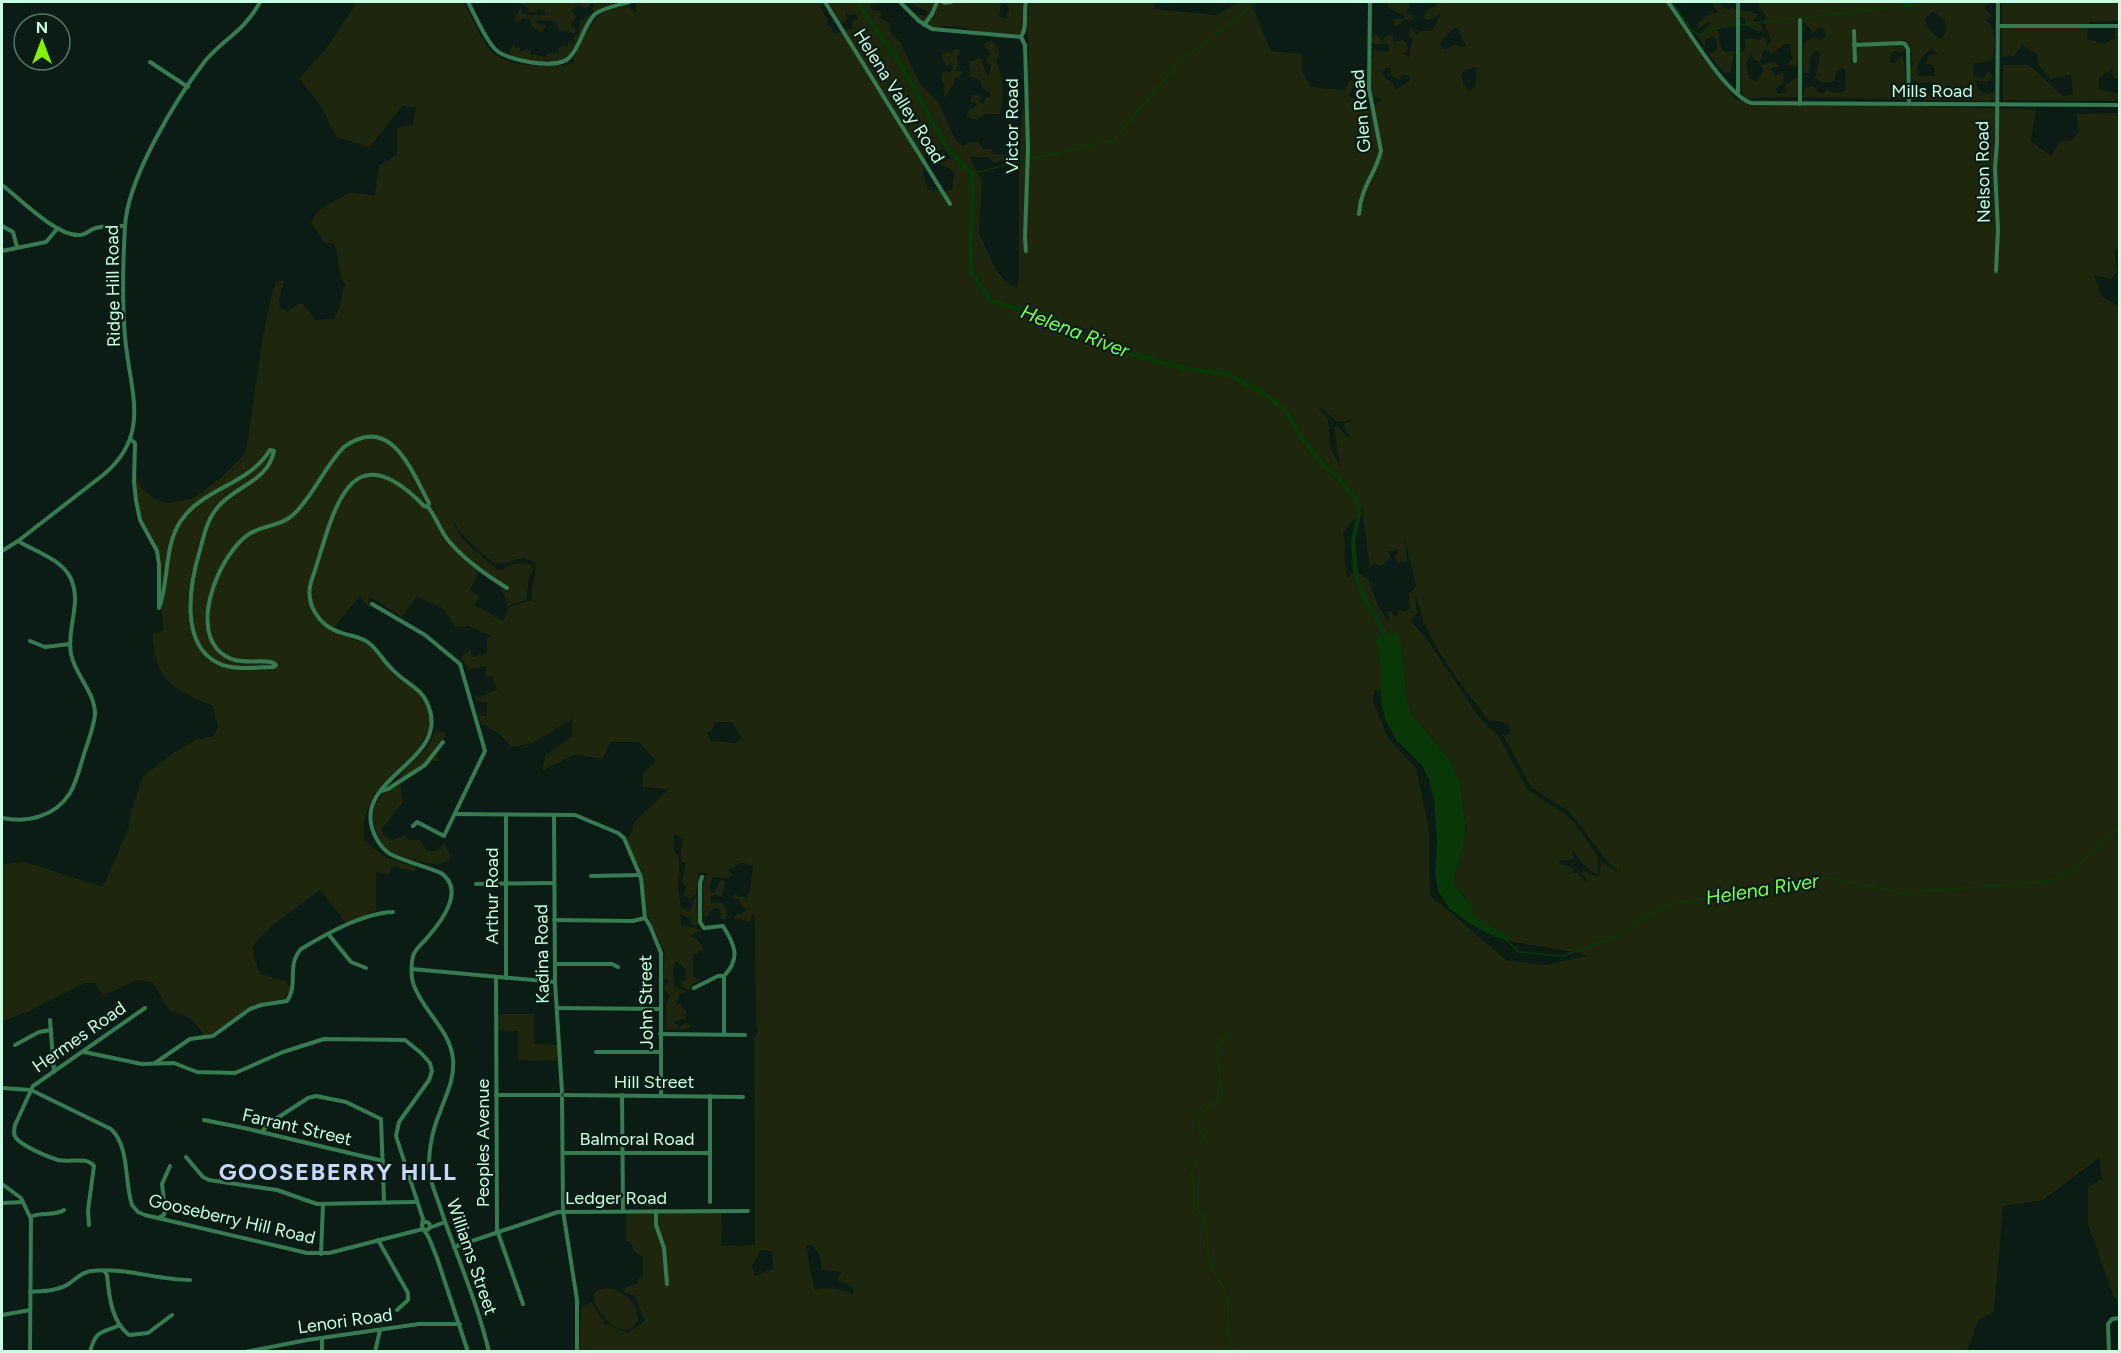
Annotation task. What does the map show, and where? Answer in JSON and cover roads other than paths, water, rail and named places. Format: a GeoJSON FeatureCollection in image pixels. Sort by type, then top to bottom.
{"type":"FeatureCollection","features":[{"type":"Feature","properties":{"kind":"street","name":"Ridge Hill Road"},"geometry":{"type":"LineString","coordinates":[[2,551],[18,542],[112,468],[122,456],[130,439],[135,408],[124,325],[125,226],[129,205],[150,148],[188,87],[214,52],[242,28],[260,2]]}},
{"type":"Feature","properties":{"kind":"street"},"geometry":{"type":"LineString","coordinates":[[468,2],[492,46],[499,52],[524,61],[546,64],[561,63],[569,58],[596,13],[629,2]]}},
{"type":"Feature","properties":{"kind":"street","name":"Helena Valley Road"},"geometry":{"type":"LineString","coordinates":[[825,2],[950,204]]}},
{"type":"Feature","properties":{"kind":"street"},"geometry":{"type":"LineString","coordinates":[[900,2],[924,25],[932,29],[1022,37]]}},
{"type":"Feature","properties":{"kind":"street"},"geometry":{"type":"LineString","coordinates":[[924,25],[937,2]]}},
{"type":"Feature","properties":{"kind":"street"},"geometry":{"type":"LineString","coordinates":[[943,2],[951,2]]}},
{"type":"Feature","properties":{"kind":"street","name":"Victor Road"},"geometry":{"type":"LineString","coordinates":[[1026,2],[1023,15],[1025,31],[1022,37],[1025,45],[1028,149],[1026,251]]}},
{"type":"Feature","properties":{"kind":"street","name":"Glen Road"},"geometry":{"type":"LineString","coordinates":[[1359,214],[1360,197],[1381,151],[1369,89],[1370,2]]}},
{"type":"Feature","properties":{"kind":"street"},"geometry":{"type":"LineString","coordinates":[[1668,2],[1724,80],[1738,95]]}},
{"type":"Feature","properties":{"kind":"street"},"geometry":{"type":"LineString","coordinates":[[1738,2],[1738,95]]}},
{"type":"Feature","properties":{"kind":"street","name":"Nelson Road"},"geometry":{"type":"LineString","coordinates":[[1996,271],[1998,2]]}},
{"type":"Feature","properties":{"kind":"street"},"geometry":{"type":"LineString","coordinates":[[1800,20],[1800,104]]}},
{"type":"Feature","properties":{"kind":"street"},"geometry":{"type":"LineString","coordinates":[[1998,26],[2120,26]]}},
{"type":"Feature","properties":{"kind":"street"},"geometry":{"type":"LineString","coordinates":[[1854,31],[1855,61]]}},
{"type":"Feature","properties":{"kind":"street"},"geometry":{"type":"LineString","coordinates":[[1854,45],[1905,44],[1908,50],[1908,104]]}},
{"type":"Feature","properties":{"kind":"street"},"geometry":{"type":"LineString","coordinates":[[150,62],[188,87]]}},
{"type":"Feature","properties":{"kind":"street","name":"Mills Road"},"geometry":{"type":"LineString","coordinates":[[1738,95],[1745,100],[1759,104],[2120,105]]}},
{"type":"Feature","properties":{"kind":"street"},"geometry":{"type":"LineString","coordinates":[[2,185],[22,203],[58,228],[76,236],[95,228],[125,226]]}},
{"type":"Feature","properties":{"kind":"street"},"geometry":{"type":"LineString","coordinates":[[2,225],[13,232],[17,247]]}},
{"type":"Feature","properties":{"kind":"street"},"geometry":{"type":"LineString","coordinates":[[2,251],[46,242],[58,228]]}},
{"type":"Feature","properties":{"kind":"street"},"geometry":{"type":"LineString","coordinates":[[130,439],[135,443],[134,482],[139,514],[155,544],[159,559],[159,608],[174,535],[180,522],[196,505],[251,472],[260,465],[270,450],[274,451],[273,457],[261,476],[227,497],[211,515],[205,528],[195,567],[190,601],[195,634],[202,651],[224,666],[273,667],[276,665],[270,662],[250,662],[229,658],[211,640],[207,622],[209,603],[224,563],[234,547],[247,536],[266,526],[285,521],[296,513],[344,447],[352,441],[367,437],[382,439],[392,444],[402,454],[446,538],[483,573],[507,588]]}},
{"type":"Feature","properties":{"kind":"street"},"geometry":{"type":"LineString","coordinates":[[428,507],[390,478],[369,475],[360,478],[344,491],[336,506],[309,589],[309,600],[323,622],[332,629],[369,643],[393,670],[420,691],[430,710],[432,726],[425,744],[408,764],[380,790],[373,803],[370,819],[374,835],[381,846],[396,856],[441,873],[452,887],[451,901],[437,926],[413,956],[412,969],[555,982]]}},
{"type":"Feature","properties":{"kind":"street"},"geometry":{"type":"LineString","coordinates":[[2,818],[17,821],[45,815],[70,794],[78,775],[95,713],[93,701],[75,667],[70,644],[75,592],[70,577],[62,566],[18,542]]}},
{"type":"Feature","properties":{"kind":"street"},"geometry":{"type":"LineString","coordinates":[[372,604],[425,635],[460,664],[485,751],[444,836],[417,822],[413,826]]}},
{"type":"Feature","properties":{"kind":"street"},"geometry":{"type":"LineString","coordinates":[[30,641],[42,646],[70,644]]}},
{"type":"Feature","properties":{"kind":"street"},"geometry":{"type":"LineString","coordinates":[[380,790],[388,789],[425,765],[443,742]]}},
{"type":"Feature","properties":{"kind":"street","name":"John Street"},"geometry":{"type":"LineString","coordinates":[[456,814],[580,816],[621,834],[640,875],[645,918],[661,952],[661,1095]]}},
{"type":"Feature","properties":{"kind":"street","name":"Arthur Road"},"geometry":{"type":"LineString","coordinates":[[506,815],[506,978]]}},
{"type":"Feature","properties":{"kind":"street","name":"Kadina Road"},"geometry":{"type":"LineString","coordinates":[[554,815],[555,982],[562,1095],[563,1211],[576,1297],[577,1352]]}},
{"type":"Feature","properties":{"kind":"street"},"geometry":{"type":"LineString","coordinates":[[591,876],[640,875]]}},
{"type":"Feature","properties":{"kind":"street"},"geometry":{"type":"LineString","coordinates":[[694,988],[718,976],[724,976],[731,969],[736,957],[733,945],[723,926],[704,928],[700,922],[702,877]]}},
{"type":"Feature","properties":{"kind":"street"},"geometry":{"type":"LineString","coordinates":[[476,884],[554,883]]}},
{"type":"Feature","properties":{"kind":"street"},"geometry":{"type":"LineString","coordinates":[[153,1064],[190,1039],[213,1036],[250,1009],[287,1001],[293,987],[292,971],[295,957],[301,949],[376,914],[393,912]]}},
{"type":"Feature","properties":{"kind":"street"},"geometry":{"type":"LineString","coordinates":[[554,920],[633,921],[645,918]]}},
{"type":"Feature","properties":{"kind":"street"},"geometry":{"type":"LineString","coordinates":[[329,935],[351,962],[366,968]]}},
{"type":"Feature","properties":{"kind":"street"},"geometry":{"type":"LineString","coordinates":[[555,964],[612,964],[618,967]]}},
{"type":"Feature","properties":{"kind":"street","name":"Williams Street"},"geometry":{"type":"LineString","coordinates":[[412,969],[413,983],[446,1037],[453,1059],[452,1081],[438,1116],[430,1151],[430,1177],[489,1352]]}},
{"type":"Feature","properties":{"kind":"street"},"geometry":{"type":"LineString","coordinates":[[724,976],[724,1035]]}},
{"type":"Feature","properties":{"kind":"street","name":"Peoples Avenue"},"geometry":{"type":"LineString","coordinates":[[496,977],[497,1232],[523,1304]]}},
{"type":"Feature","properties":{"kind":"street","name":"Hermes Road"},"geometry":{"type":"LineString","coordinates":[[31,1090],[144,1008]]}},
{"type":"Feature","properties":{"kind":"street"},"geometry":{"type":"LineString","coordinates":[[557,1008],[660,1009]]}},
{"type":"Feature","properties":{"kind":"street"},"geometry":{"type":"LineString","coordinates":[[50,1020],[54,1072]]}},
{"type":"Feature","properties":{"kind":"street"},"geometry":{"type":"LineString","coordinates":[[15,1046],[39,1032],[51,1030]]}},
{"type":"Feature","properties":{"kind":"street"},"geometry":{"type":"LineString","coordinates":[[660,1034],[745,1035]]}},
{"type":"Feature","properties":{"kind":"street"},"geometry":{"type":"LineString","coordinates":[[84,1052],[142,1064],[174,1063],[203,1073],[235,1073],[283,1052],[324,1039],[405,1040],[426,1058],[432,1071],[429,1080],[399,1122],[396,1136],[416,1202],[468,1352]]}},
{"type":"Feature","properties":{"kind":"street"},"geometry":{"type":"LineString","coordinates":[[596,1052],[661,1052]]}},
{"type":"Feature","properties":{"kind":"street","name":"Gooseberry Hill Road"},"geometry":{"type":"LineString","coordinates":[[2,1088],[31,1090],[114,1132],[122,1146],[132,1205],[141,1214],[235,1238],[321,1254],[415,1230],[425,1225],[445,1222]]}},
{"type":"Feature","properties":{"kind":"street"},"geometry":{"type":"LineString","coordinates":[[31,1090],[15,1125],[13,1132],[15,1137],[24,1144],[58,1160],[91,1162],[94,1171],[88,1210],[89,1225]]}},
{"type":"Feature","properties":{"kind":"street","name":"Hill Street"},"geometry":{"type":"LineString","coordinates":[[496,1095],[742,1096]]}},
{"type":"Feature","properties":{"kind":"street"},"geometry":{"type":"LineString","coordinates":[[622,1095],[623,1211]]}},
{"type":"Feature","properties":{"kind":"street"},"geometry":{"type":"LineString","coordinates":[[262,1132],[268,1124],[308,1098],[316,1096],[346,1102],[381,1119],[384,1201]]}},
{"type":"Feature","properties":{"kind":"street"},"geometry":{"type":"LineString","coordinates":[[710,1096],[710,1202]]}},
{"type":"Feature","properties":{"kind":"street","name":"Farrant Street"},"geometry":{"type":"LineString","coordinates":[[204,1120],[383,1161]]}},
{"type":"Feature","properties":{"kind":"street","name":"Balmoral Road"},"geometry":{"type":"LineString","coordinates":[[563,1152],[710,1153]]}},
{"type":"Feature","properties":{"kind":"street"},"geometry":{"type":"LineString","coordinates":[[186,1157],[203,1177],[209,1180],[277,1190],[317,1204],[416,1202]]}},
{"type":"Feature","properties":{"kind":"street"},"geometry":{"type":"LineString","coordinates":[[158,1219],[164,1215],[162,1184],[170,1166]]}},
{"type":"Feature","properties":{"kind":"street"},"geometry":{"type":"LineString","coordinates":[[2,1184],[23,1202],[30,1217],[30,1352]]}},
{"type":"Feature","properties":{"kind":"street"},"geometry":{"type":"LineString","coordinates":[[2,1203],[23,1202]]}},
{"type":"Feature","properties":{"kind":"street"},"geometry":{"type":"LineString","coordinates":[[321,1254],[323,1204]]}},
{"type":"Feature","properties":{"kind":"street"},"geometry":{"type":"LineString","coordinates":[[30,1217],[35,1214],[55,1214],[64,1210]]}},
{"type":"Feature","properties":{"kind":"street","name":"Ledger Road"},"geometry":{"type":"LineString","coordinates":[[454,1247],[563,1211],[748,1211]]}},
{"type":"Feature","properties":{"kind":"street"},"geometry":{"type":"LineString","coordinates":[[656,1211],[656,1225],[664,1248],[667,1284]]}},
{"type":"Feature","properties":{"kind":"street"},"geometry":{"type":"LineString","coordinates":[[378,1240],[408,1293],[408,1300],[397,1310]]}},
{"type":"Feature","properties":{"kind":"street"},"geometry":{"type":"LineString","coordinates":[[30,1292],[50,1291],[66,1286],[80,1275],[91,1271],[145,1273],[190,1280]]}},
{"type":"Feature","properties":{"kind":"street"},"geometry":{"type":"LineString","coordinates":[[105,1272],[108,1275],[109,1298],[120,1325],[129,1335],[148,1333],[172,1315]]}},
{"type":"Feature","properties":{"kind":"street"},"geometry":{"type":"LineString","coordinates":[[2,1315],[30,1310]]}},
{"type":"Feature","properties":{"kind":"street"},"geometry":{"type":"LineString","coordinates":[[2109,1352],[2108,1326],[2111,1320],[2120,1318]]}},
{"type":"Feature","properties":{"kind":"street","name":"Lenori Road"},"geometry":{"type":"LineString","coordinates":[[244,1352],[419,1324],[459,1322]]}},
{"type":"Feature","properties":{"kind":"street"},"geometry":{"type":"LineString","coordinates":[[90,1352],[97,1334],[120,1325]]}},
{"type":"Feature","properties":{"kind":"street"},"geometry":{"type":"LineString","coordinates":[[375,1352],[380,1330]]}},
{"type":"Feature","properties":{"kind":"street"},"geometry":{"type":"LineString","coordinates":[[322,1338],[322,1352]]}},
{"type":"Feature","properties":{"kind":"waterway","name":"Helena River"},"geometry":{"type":"LineString","coordinates":[[858,2],[908,76],[940,136],[960,163],[972,174],[971,272],[991,301],[1044,315],[1089,341],[1106,347],[1185,368],[1230,375],[1263,393],[1285,410],[1301,437],[1324,466],[1337,476],[1357,500],[1359,513],[1353,542],[1356,575],[1365,600],[1384,631],[1386,641]]}},
{"type":"Feature","properties":{"kind":"waterway"},"geometry":{"type":"LineString","coordinates":[[1030,159],[1114,140],[1178,63],[1257,2]]}},
{"type":"Feature","properties":{"kind":"waterway"},"geometry":{"type":"LineString","coordinates":[[1672,2],[1698,35],[1736,25]]}},
{"type":"Feature","properties":{"kind":"waterway"},"geometry":{"type":"LineString","coordinates":[[1740,25],[1936,2]]}},
{"type":"Feature","properties":{"kind":"waterway"},"geometry":{"type":"LineString","coordinates":[[972,174],[1025,160]]}},
{"type":"Feature","properties":{"kind":"waterway","name":"Helena River"},"geometry":{"type":"LineString","coordinates":[[1507,941],[1519,952],[1562,956],[1618,936],[1645,917],[1673,903],[1784,888],[1830,878],[1901,893],[2059,879],[2082,863],[2120,825]]}},
{"type":"Feature","properties":{"kind":"waterway"},"geometry":{"type":"LineString","coordinates":[[1201,1142],[1205,1138],[1199,1129],[1198,1119],[1222,1095],[1217,1047],[1228,1033]]}},
{"type":"Feature","properties":{"kind":"waterway"},"geometry":{"type":"LineString","coordinates":[[1197,1158],[1191,1176],[1194,1181],[1194,1207],[1204,1218],[1208,1255],[1213,1271],[1225,1292],[1229,1337],[1233,1352]]}},
{"type":"Feature","properties":{"kind":"district","name":"GOOSEBERRY HILL"},"geometry":{"type":"Point","coordinates":[338,1171]}}]}
